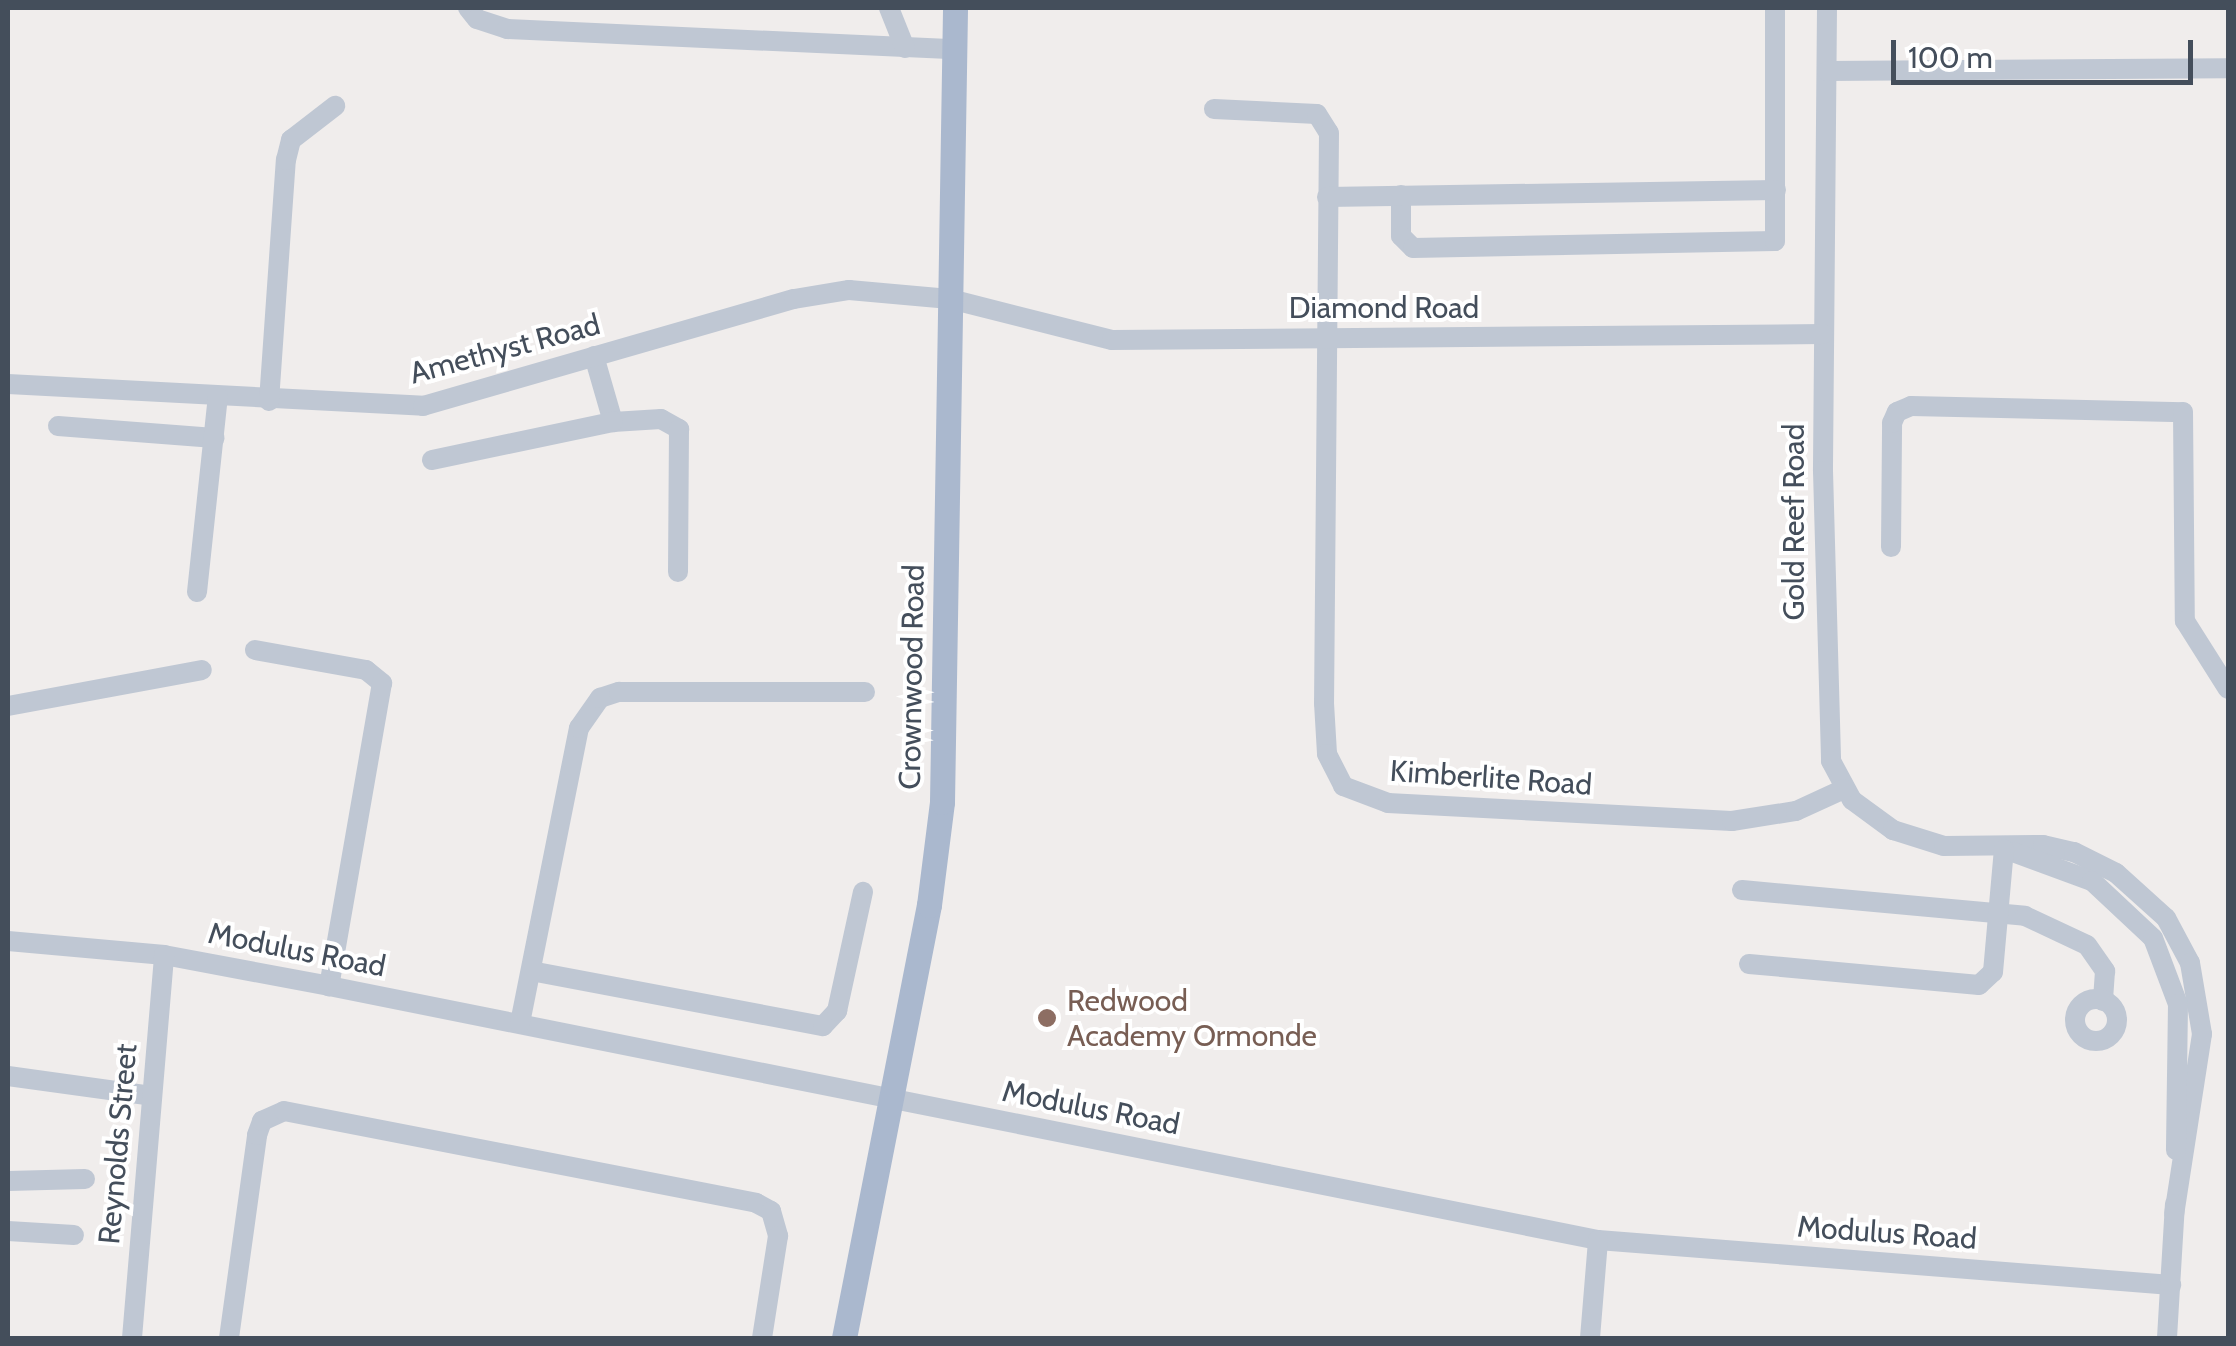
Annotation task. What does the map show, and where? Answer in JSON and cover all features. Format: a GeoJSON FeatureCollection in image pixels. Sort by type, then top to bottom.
{"type":"FeatureCollection","features":[{"type":"Feature","properties":{"kind":"main road","name":"Crownwood Road"},"geometry":{"type":"LineString","coordinates":[[844,1338],[892,1102],[942,802],[955,8]]}},
{"type":"Feature","properties":{"kind":"street"},"geometry":{"type":"LineString","coordinates":[[468,8],[477,19],[507,29],[956,50]]}},
{"type":"Feature","properties":{"kind":"street"},"geometry":{"type":"LineString","coordinates":[[890,8],[906,48]]}},
{"type":"Feature","properties":{"kind":"street"},"geometry":{"type":"LineString","coordinates":[[1401,196],[1400,236],[1413,248],[1765,245],[1775,241],[1775,8]]}},
{"type":"Feature","properties":{"kind":"street","name":"Gold Reef Road"},"geometry":{"type":"LineString","coordinates":[[1827,8],[1823,334],[1826,726],[1844,789]]}},
{"type":"Feature","properties":{"kind":"street"},"geometry":{"type":"LineString","coordinates":[[1828,71],[2228,68]]}},
{"type":"Feature","properties":{"kind":"street"},"geometry":{"type":"LineString","coordinates":[[269,401],[286,160],[292,140],[335,106]]}},
{"type":"Feature","properties":{"kind":"street","name":"Kimberlite Road"},"geometry":{"type":"LineString","coordinates":[[1214,110],[1326,118],[1324,703],[1327,754],[1344,786],[1388,802],[1732,821],[1796,812],[1844,789]]}},
{"type":"Feature","properties":{"kind":"street"},"geometry":{"type":"LineString","coordinates":[[1327,197],[1776,190]]}},
{"type":"Feature","properties":{"kind":"street","name":"Amethyst Road"},"geometry":{"type":"LineString","coordinates":[[8,384],[269,401],[423,406],[828,292],[950,299]]}},
{"type":"Feature","properties":{"kind":"street","name":"Diamond Road"},"geometry":{"type":"LineString","coordinates":[[950,299],[1112,340],[1823,334]]}},
{"type":"Feature","properties":{"kind":"street"},"geometry":{"type":"LineString","coordinates":[[594,356],[613,422]]}},
{"type":"Feature","properties":{"kind":"street"},"geometry":{"type":"LineString","coordinates":[[197,592],[218,397]]}},
{"type":"Feature","properties":{"kind":"street"},"geometry":{"type":"LineString","coordinates":[[1891,547],[1892,423],[1910,406],[2183,412],[2185,621],[2228,689]]}},
{"type":"Feature","properties":{"kind":"street"},"geometry":{"type":"LineString","coordinates":[[432,460],[613,422],[661,420],[679,429],[678,572]]}},
{"type":"Feature","properties":{"kind":"street"},"geometry":{"type":"LineString","coordinates":[[58,426],[215,438]]}},
{"type":"Feature","properties":{"kind":"street"},"geometry":{"type":"LineString","coordinates":[[255,650],[366,670],[382,684],[329,986]]}},
{"type":"Feature","properties":{"kind":"street"},"geometry":{"type":"LineString","coordinates":[[8,706],[202,670]]}},
{"type":"Feature","properties":{"kind":"street"},"geometry":{"type":"LineString","coordinates":[[520,1023],[579,728],[600,698],[619,692],[865,692]]}},
{"type":"Feature","properties":{"kind":"street"},"geometry":{"type":"LineString","coordinates":[[1844,789],[1866,813],[1918,840],[2005,849],[2092,880],[2134,914],[2167,968],[2179,1032],[2167,1338]]}},
{"type":"Feature","properties":{"kind":"street"},"geometry":{"type":"LineString","coordinates":[[1749,964],[1979,985],[1994,972],[2005,849]]}},
{"type":"Feature","properties":{"kind":"street"},"geometry":{"type":"LineString","coordinates":[[1742,890],[1998,914],[2057,927],[2086,945],[2105,971],[2103,1000]]}},
{"type":"Feature","properties":{"kind":"street"},"geometry":{"type":"LineString","coordinates":[[531,971],[823,1026],[838,1012],[863,892]]}},
{"type":"Feature","properties":{"kind":"street","name":"Modulus Road"},"geometry":{"type":"LineString","coordinates":[[8,941],[164,955],[329,986],[892,1102],[1598,1240],[2170,1285]]}},
{"type":"Feature","properties":{"kind":"street","name":"Reynolds Street"},"geometry":{"type":"LineString","coordinates":[[132,1338],[164,955]]}},
{"type":"Feature","properties":{"kind":"street"},"geometry":{"type":"LineString","coordinates":[[8,1076],[152,1096]]}},
{"type":"Feature","properties":{"kind":"street"},"geometry":{"type":"LineString","coordinates":[[229,1338],[257,1135],[262,1121],[284,1111],[756,1203],[777,1222],[762,1338]]}},
{"type":"Feature","properties":{"kind":"street"},"geometry":{"type":"LineString","coordinates":[[8,1181],[85,1179]]}},
{"type":"Feature","properties":{"kind":"street"},"geometry":{"type":"LineString","coordinates":[[8,1231],[74,1236]]}},
{"type":"Feature","properties":{"kind":"street"},"geometry":{"type":"LineString","coordinates":[[1590,1338],[1598,1240]]}},
{"type":"Feature","properties":{"kind":"place","name":"Redwood Academy Ormonde"},"geometry":{"type":"Point","coordinates":[1047,1018]}}]}
